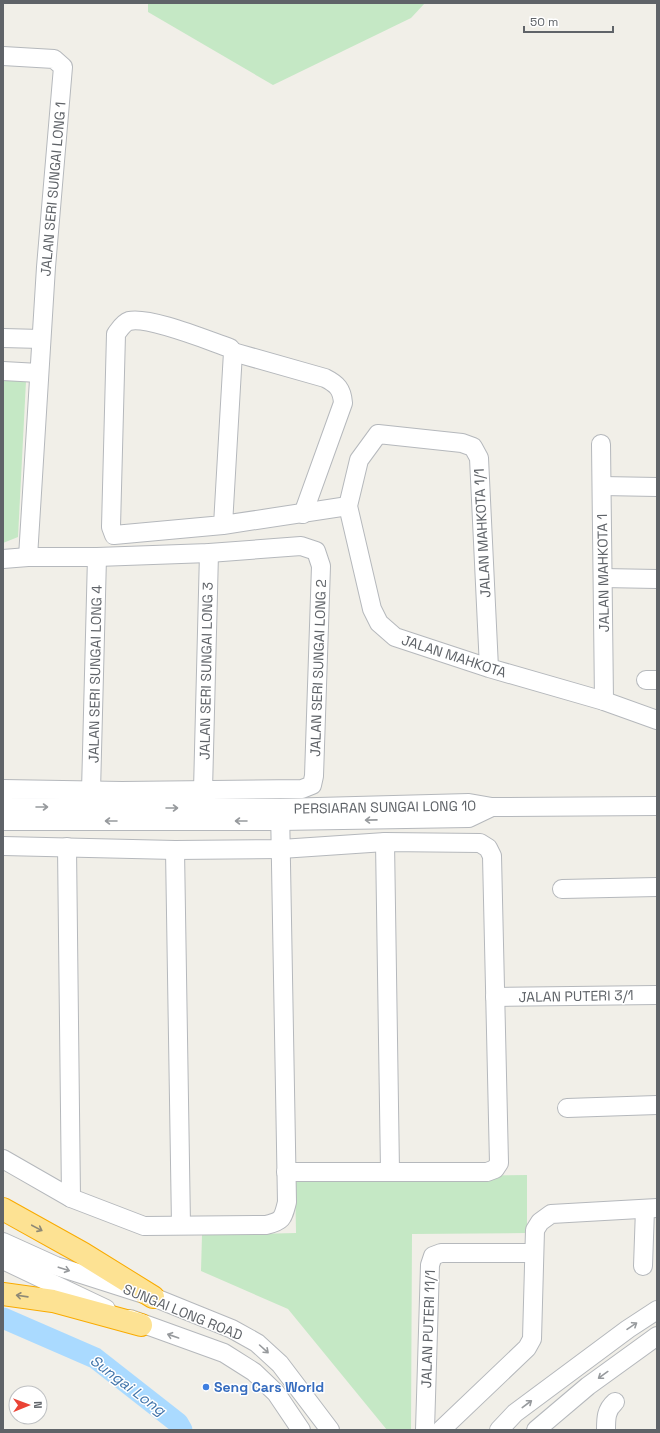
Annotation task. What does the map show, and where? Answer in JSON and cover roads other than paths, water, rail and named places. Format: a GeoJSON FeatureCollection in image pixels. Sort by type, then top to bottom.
{"type":"FeatureCollection","features":[{"type":"Feature","properties":{"kind":"highway"},"geometry":{"type":"LineString","coordinates":[[3,1209],[82,1253],[153,1298]]}},
{"type":"Feature","properties":{"kind":"highway"},"geometry":{"type":"LineString","coordinates":[[3,1294],[53,1301],[141,1325]]}},
{"type":"Feature","properties":{"kind":"street","name":"JALAN SERI SUNGAI LONG 1"},"geometry":{"type":"LineString","coordinates":[[3,56],[54,59],[63,67],[41,339],[28,557]]}},
{"type":"Feature","properties":{"kind":"street"},"geometry":{"type":"LineString","coordinates":[[302,514],[343,403],[342,392],[336,384],[325,378],[233,352],[230,348],[148,322],[130,321],[122,325],[116,334],[112,532],[117,536],[223,525],[302,514],[348,506]]}},
{"type":"Feature","properties":{"kind":"street"},"geometry":{"type":"LineString","coordinates":[[3,338],[41,339]]}},
{"type":"Feature","properties":{"kind":"street"},"geometry":{"type":"LineString","coordinates":[[223,525],[233,352]]}},
{"type":"Feature","properties":{"kind":"street"},"geometry":{"type":"LineString","coordinates":[[3,371],[39,373]]}},
{"type":"Feature","properties":{"kind":"street","name":"JALAN MAHKOTA"},"geometry":{"type":"LineString","coordinates":[[378,434],[359,460],[348,506],[372,609],[379,623],[395,637],[490,668],[604,701],[657,720]]}},
{"type":"Feature","properties":{"kind":"street","name":"JALAN MAHKOTA 1/1"},"geometry":{"type":"LineString","coordinates":[[378,434],[462,443],[473,447],[478,458],[490,668]]}},
{"type":"Feature","properties":{"kind":"street","name":"JALAN MAHKOTA 1"},"geometry":{"type":"LineString","coordinates":[[601,444],[604,701]]}},
{"type":"Feature","properties":{"kind":"street"},"geometry":{"type":"LineString","coordinates":[[602,486],[657,487]]}},
{"type":"Feature","properties":{"kind":"street","name":"JALAN SERI SUNGAI LONG 2"},"geometry":{"type":"LineString","coordinates":[[203,790],[302,789],[312,785],[314,776],[321,566],[316,551],[301,546],[209,553]]}},
{"type":"Feature","properties":{"kind":"street"},"geometry":{"type":"LineString","coordinates":[[3,559],[28,557],[97,557],[209,553]]}},
{"type":"Feature","properties":{"kind":"street","name":"JALAN SERI SUNGAI LONG 3"},"geometry":{"type":"LineString","coordinates":[[203,790],[209,553]]}},
{"type":"Feature","properties":{"kind":"street","name":"JALAN SERI SUNGAI LONG 4"},"geometry":{"type":"LineString","coordinates":[[91,791],[97,557]]}},
{"type":"Feature","properties":{"kind":"street"},"geometry":{"type":"LineString","coordinates":[[603,578],[657,579]]}},
{"type":"Feature","properties":{"kind":"street"},"geometry":{"type":"LineString","coordinates":[[3,789],[91,791],[203,790]]}},
{"type":"Feature","properties":{"kind":"street","name":"PERSIARAN SUNGAI LONG 10"},"geometry":{"type":"LineString","coordinates":[[3,821],[280,815],[469,803],[492,807],[657,806]]}},
{"type":"Feature","properties":{"kind":"street","name":"PERSIARAN SUNGAI LONG 10"},"geometry":{"type":"LineString","coordinates":[[3,807],[280,815]]}},
{"type":"Feature","properties":{"kind":"street"},"geometry":{"type":"LineString","coordinates":[[3,1159],[71,1198],[144,1226],[266,1225],[278,1222],[284,1216],[286,1202],[286,1172],[280,815]]}},
{"type":"Feature","properties":{"kind":"street"},"geometry":{"type":"LineString","coordinates":[[385,842],[390,1171]]}},
{"type":"Feature","properties":{"kind":"street"},"geometry":{"type":"LineString","coordinates":[[3,846],[175,850],[281,849],[385,842],[480,843],[488,848],[492,856],[498,1163],[495,1169],[487,1172],[286,1172]]}},
{"type":"Feature","properties":{"kind":"street"},"geometry":{"type":"LineString","coordinates":[[67,847],[71,1198]]}},
{"type":"Feature","properties":{"kind":"street"},"geometry":{"type":"LineString","coordinates":[[175,850],[181,1225]]}},
{"type":"Feature","properties":{"kind":"street"},"geometry":{"type":"LineString","coordinates":[[562,889],[657,887]]}},
{"type":"Feature","properties":{"kind":"street","name":"JALAN PUTERI 3/1"},"geometry":{"type":"LineString","coordinates":[[495,997],[657,995]]}},
{"type":"Feature","properties":{"kind":"street"},"geometry":{"type":"LineString","coordinates":[[567,1108],[657,1105]]}},
{"type":"Feature","properties":{"kind":"street"},"geometry":{"type":"LineString","coordinates":[[441,1430],[527,1348],[532,1340],[533,1253],[535,1230],[540,1222],[551,1214],[651,1209],[643,1266]]}},
{"type":"Feature","properties":{"kind":"street","name":"SUNGAI LONG ROAD"},"geometry":{"type":"LineString","coordinates":[[3,1242],[56,1266],[153,1298],[232,1329],[257,1344],[280,1364],[330,1430]]}},
{"type":"Feature","properties":{"kind":"street","name":"JALAN PUTERI 11/1"},"geometry":{"type":"LineString","coordinates":[[425,1430],[430,1265],[433,1256],[441,1253],[533,1253]]}},
{"type":"Feature","properties":{"kind":"street","name":"SUNGAI LONG ROAD"},"geometry":{"type":"LineString","coordinates":[[3,1260],[141,1325],[224,1353],[248,1368],[276,1393],[301,1430]]}},
{"type":"Feature","properties":{"kind":"street"},"geometry":{"type":"LineString","coordinates":[[499,1430],[514,1413],[628,1329],[657,1310]]}},
{"type":"Feature","properties":{"kind":"street"},"geometry":{"type":"LineString","coordinates":[[536,1430],[588,1386],[657,1336]]}},
{"type":"Feature","properties":{"kind":"street"},"geometry":{"type":"LineString","coordinates":[[606,1430],[606,1416],[609,1408],[615,1402]]}},
{"type":"Feature","properties":{"kind":"waterway","name":"Sungai Long"},"geometry":{"type":"LineString","coordinates":[[3,1318],[95,1358],[178,1423],[182,1430]]}},
{"type":"Feature","properties":{"kind":"place","name":"Seng Cars World"},"geometry":{"type":"Point","coordinates":[206,1387]}}]}
